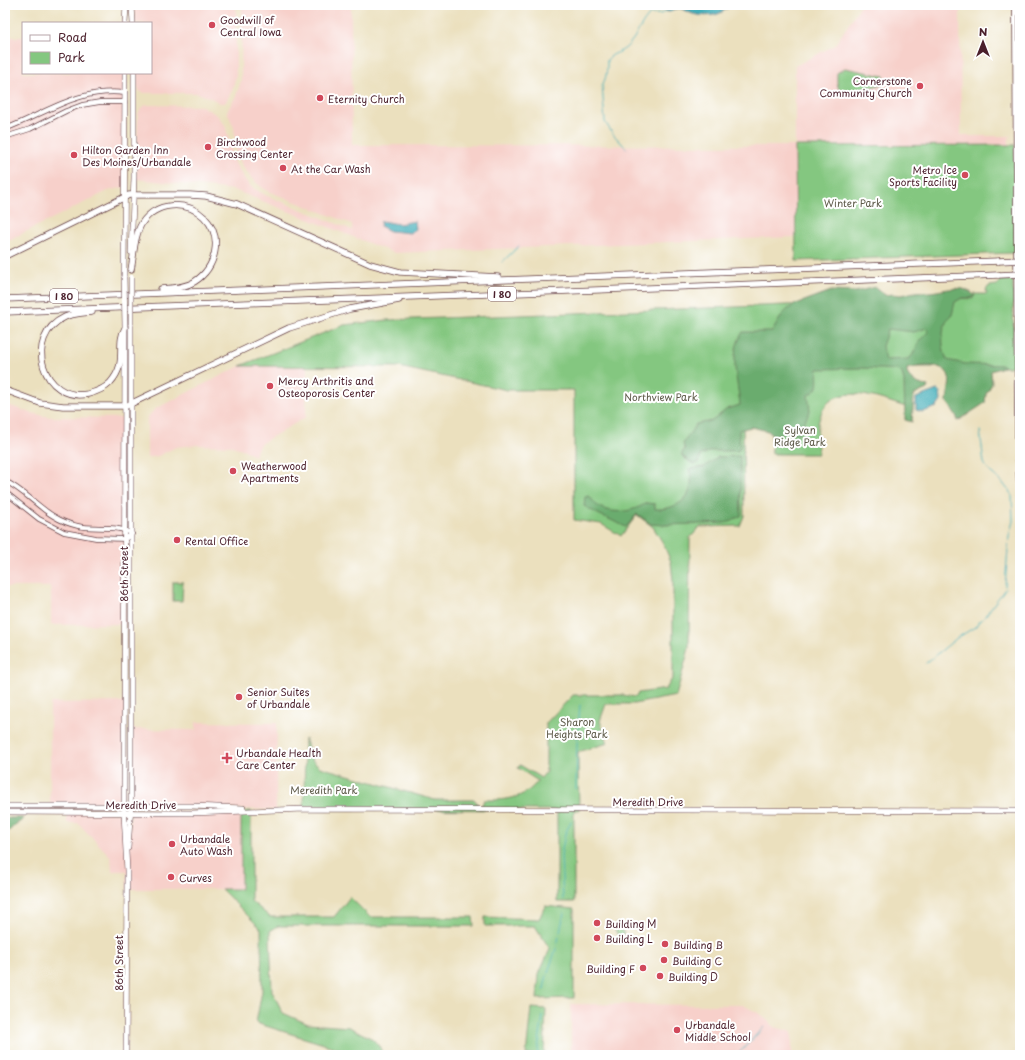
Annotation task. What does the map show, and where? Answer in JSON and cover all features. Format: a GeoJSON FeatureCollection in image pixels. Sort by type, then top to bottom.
{"type":"FeatureCollection","features":[{"type":"Feature","properties":{"kind":"highway"},"geometry":{"type":"LineString","coordinates":[[5,256],[125,196],[190,195],[222,199],[252,210],[370,264],[400,272],[536,278]]}},
{"type":"Feature","properties":{"kind":"highway"},"geometry":{"type":"LineString","coordinates":[[123,294],[185,286],[205,273],[213,262],[216,251],[215,239],[209,223],[200,214],[182,206],[170,205],[151,213],[142,223],[136,235],[131,270]]}},
{"type":"Feature","properties":{"kind":"highway","name":"I 80"},"geometry":{"type":"LineString","coordinates":[[5,298],[1020,260]]}},
{"type":"Feature","properties":{"kind":"highway","name":"I 80"},"geometry":{"type":"LineString","coordinates":[[5,312],[1020,274]]}},
{"type":"Feature","properties":{"kind":"highway"},"geometry":{"type":"LineString","coordinates":[[5,390],[40,403],[63,406],[126,406],[289,328],[350,309],[420,297]]}},
{"type":"Feature","properties":{"kind":"highway"},"geometry":{"type":"LineString","coordinates":[[125,327],[119,369],[109,384],[100,390],[81,395],[70,393],[54,384],[42,365],[41,351],[46,334],[60,320],[81,313],[147,307]]}},
{"type":"Feature","properties":{"kind":"main road"},"geometry":{"type":"LineString","coordinates":[[126,5],[126,22]]}},
{"type":"Feature","properties":{"kind":"main road"},"geometry":{"type":"LineString","coordinates":[[132,5],[132,22]]}},
{"type":"Feature","properties":{"kind":"main road","name":"86th Street"},"geometry":{"type":"LineString","coordinates":[[126,74],[124,277],[126,406],[124,806],[127,871],[126,1055]]}},
{"type":"Feature","properties":{"kind":"main road","name":"86th Street"},"geometry":{"type":"LineString","coordinates":[[127,871],[131,813],[131,270],[134,195],[134,74]]}},
{"type":"Feature","properties":{"kind":"main road","name":"Meredith Drive"},"geometry":{"type":"LineString","coordinates":[[5,806],[131,806],[276,810]]}},
{"type":"Feature","properties":{"kind":"main road","name":"Meredith Drive"},"geometry":{"type":"LineString","coordinates":[[5,812],[131,813],[276,810],[1020,811]]}},
{"type":"Feature","properties":{"kind":"street"},"geometry":{"type":"LineString","coordinates":[[1015,5],[1017,448],[1020,508]]}},
{"type":"Feature","properties":{"kind":"street"},"geometry":{"type":"LineString","coordinates":[[5,129],[62,102],[79,96],[103,93],[126,93]]}},
{"type":"Feature","properties":{"kind":"street"},"geometry":{"type":"LineString","coordinates":[[5,137],[30,129],[82,105],[100,102],[125,102]]}},
{"type":"Feature","properties":{"kind":"street"},"geometry":{"type":"LineString","coordinates":[[5,481],[23,493],[44,511],[60,520],[87,528],[125,529],[132,534],[125,539],[90,538],[64,532],[39,519],[5,492]]}},
{"type":"Feature","properties":{"kind":"shaded area"},"geometry":{"type":"Polygon","coordinates":[[[135,5],[236,5],[236,75],[232,91],[225,103],[220,103],[197,93],[144,93],[139,91],[136,82],[137,74],[152,74],[152,22],[135,22],[135,5]]]}},
{"type":"Feature","properties":{"kind":"shaded area"},"geometry":{"type":"Polygon","coordinates":[[[242,5],[351,5],[352,145],[795,146],[795,237],[394,253],[234,190],[136,179],[138,114],[141,108],[146,105],[202,106],[217,115],[225,125],[235,163],[250,186],[265,195],[352,230],[352,224],[265,190],[252,179],[242,166],[236,150],[234,128],[227,111],[236,96],[241,81],[242,5]]]}},
{"type":"Feature","properties":{"kind":"shaded area"},"geometry":{"type":"Polygon","coordinates":[[[861,5],[960,5],[961,136],[1011,136],[1009,138],[1009,145],[795,146],[795,66],[835,45],[861,5]]]}},
{"type":"Feature","properties":{"kind":"shaded area"},"geometry":{"type":"Polygon","coordinates":[[[5,37],[22,37],[22,74],[125,74],[125,187],[108,191],[5,242],[5,37]]]}},
{"type":"Feature","properties":{"kind":"shaded area"},"geometry":{"type":"Polygon","coordinates":[[[240,366],[307,367],[306,417],[260,444],[254,456],[245,450],[232,446],[197,445],[176,447],[158,456],[147,458],[147,418],[155,409],[240,366]]]}},
{"type":"Feature","properties":{"kind":"shaded area"},"geometry":{"type":"Polygon","coordinates":[[[5,404],[31,413],[50,417],[126,418],[125,624],[51,625],[51,587],[5,587],[5,404]]]}},
{"type":"Feature","properties":{"kind":"shaded area"},"geometry":{"type":"Polygon","coordinates":[[[125,702],[124,806],[50,806],[50,703],[125,702]]]}},
{"type":"Feature","properties":{"kind":"shaded area"},"geometry":{"type":"Polygon","coordinates":[[[196,722],[277,723],[276,810],[131,806],[131,729],[196,730],[196,722]]]}},
{"type":"Feature","properties":{"kind":"shaded area"},"geometry":{"type":"Polygon","coordinates":[[[67,812],[124,813],[127,866],[131,813],[241,812],[241,889],[127,889],[127,871],[112,871],[111,857],[78,823],[67,823],[67,812]]]}},
{"type":"Feature","properties":{"kind":"shaded area","name":"Urbandale Middle School"},"geometry":{"type":"Polygon","coordinates":[[[571,1004],[743,1005],[760,1014],[775,1027],[792,1032],[792,1055],[571,1055],[571,1004]]]}},
{"type":"Feature","properties":{"kind":"green space"},"geometry":{"type":"Polygon","coordinates":[[[845,68],[884,76],[886,83],[853,92],[840,93],[837,83],[837,73],[845,68]]]}},
{"type":"Feature","properties":{"kind":"green space","name":"Winter Park"},"geometry":{"type":"Polygon","coordinates":[[[1015,145],[1015,253],[796,261],[795,146],[1015,145]]]}},
{"type":"Feature","properties":{"kind":"green space","name":"Northview Park"},"geometry":{"type":"Polygon","coordinates":[[[1002,280],[1013,280],[1014,364],[1010,367],[906,367],[906,407],[870,396],[856,394],[844,395],[833,399],[825,407],[819,420],[817,433],[818,454],[772,454],[771,427],[743,427],[744,516],[740,526],[700,527],[690,538],[689,648],[676,696],[634,704],[606,704],[600,721],[608,743],[578,752],[579,810],[574,810],[574,902],[557,902],[557,810],[304,809],[305,738],[312,760],[320,767],[435,800],[475,800],[480,809],[484,800],[513,798],[526,792],[538,781],[518,768],[520,765],[541,778],[546,772],[546,723],[573,695],[622,695],[636,697],[638,693],[666,689],[673,677],[673,581],[671,562],[663,543],[653,527],[637,515],[621,536],[601,524],[574,520],[574,390],[507,390],[399,367],[240,366],[344,325],[387,320],[973,298],[974,294],[987,294],[986,290],[989,286],[997,285],[1002,280]]]}},
{"type":"Feature","properties":{"kind":"green space"},"geometry":{"type":"Polygon","coordinates":[[[875,287],[885,295],[900,295],[957,288],[964,289],[975,296],[972,298],[962,298],[955,302],[952,315],[945,324],[943,343],[947,360],[966,364],[1003,365],[1003,367],[991,371],[992,384],[986,394],[985,403],[958,421],[956,415],[947,402],[949,377],[947,372],[931,366],[907,369],[907,373],[913,380],[918,384],[928,386],[927,389],[914,395],[912,422],[905,420],[904,381],[902,373],[898,370],[862,368],[818,369],[817,387],[808,395],[810,411],[804,423],[803,430],[799,433],[774,435],[768,431],[751,427],[739,430],[740,448],[738,451],[712,451],[701,455],[698,463],[693,464],[682,456],[682,452],[685,450],[683,444],[696,424],[712,421],[727,409],[740,405],[735,358],[738,340],[743,332],[772,332],[782,315],[796,304],[831,291],[855,292],[875,287]],[[927,328],[914,332],[888,329],[882,346],[885,360],[908,359],[912,356],[920,340],[928,332],[927,328]]]}},
{"type":"Feature","properties":{"kind":"green space"},"geometry":{"type":"Polygon","coordinates":[[[740,456],[741,516],[725,523],[651,524],[637,514],[626,527],[584,506],[585,497],[589,496],[598,506],[609,511],[635,509],[646,503],[655,504],[655,509],[672,507],[679,504],[689,493],[691,478],[689,469],[704,467],[718,457],[740,456]]]}},
{"type":"Feature","properties":{"kind":"green space"},"geometry":{"type":"Polygon","coordinates":[[[173,582],[183,582],[182,601],[173,601],[173,582]]]}},
{"type":"Feature","properties":{"kind":"green space"},"geometry":{"type":"Polygon","coordinates":[[[251,811],[251,901],[270,917],[334,917],[350,897],[370,917],[473,917],[474,926],[278,926],[270,931],[272,991],[283,1013],[308,1024],[349,1027],[373,1039],[386,1055],[353,1055],[346,1051],[256,1023],[262,991],[261,929],[221,889],[241,889],[241,812],[251,811]]]}},
{"type":"Feature","properties":{"kind":"green space"},"geometry":{"type":"Polygon","coordinates":[[[5,818],[23,818],[23,820],[16,824],[7,833],[7,855],[5,854],[5,818]]]}},
{"type":"Feature","properties":{"kind":"green space"},"geometry":{"type":"Polygon","coordinates":[[[545,906],[574,909],[574,998],[537,999],[539,974],[550,949],[535,926],[485,926],[485,917],[539,919],[545,906]]]}},
{"type":"Feature","properties":{"kind":"green space"},"geometry":{"type":"Polygon","coordinates":[[[618,923],[624,934],[619,937],[613,926],[618,923]]]}},
{"type":"Feature","properties":{"kind":"green space"},"geometry":{"type":"Polygon","coordinates":[[[531,1008],[546,1009],[544,1055],[526,1055],[531,1008]]]}},
{"type":"Feature","properties":{"kind":"water"},"geometry":{"type":"Polygon","coordinates":[[[666,5],[730,5],[718,14],[703,16],[693,14],[683,9],[676,9],[668,12],[665,10],[666,5]]]}},
{"type":"Feature","properties":{"kind":"water"},"geometry":{"type":"Polygon","coordinates":[[[381,221],[399,224],[415,221],[416,229],[410,233],[390,231],[380,226],[381,221]]]}},
{"type":"Feature","properties":{"kind":"water"},"geometry":{"type":"Polygon","coordinates":[[[937,390],[940,391],[941,401],[937,407],[923,412],[916,410],[916,398],[937,390]]]}},
{"type":"Feature","properties":{"kind":"waterway"},"geometry":{"type":"LineString","coordinates":[[627,149],[613,134],[605,122],[602,85],[606,76],[607,60],[628,46],[650,14],[661,14],[666,11]]}},
{"type":"Feature","properties":{"kind":"waterway"},"geometry":{"type":"LineString","coordinates":[[502,262],[519,246]]}},
{"type":"Feature","properties":{"kind":"waterway"},"geometry":{"type":"LineString","coordinates":[[980,431],[984,463],[988,470],[1002,482],[1012,495],[1013,521],[1009,536],[1005,586]]}},
{"type":"Feature","properties":{"kind":"waterway"},"geometry":{"type":"LineString","coordinates":[[926,663],[957,638],[975,627],[1005,589]]}},
{"type":"Feature","properties":{"kind":"waterway"},"geometry":{"type":"LineString","coordinates":[[576,789],[580,705]]}},
{"type":"Feature","properties":{"kind":"waterway"},"geometry":{"type":"LineString","coordinates":[[563,899],[561,855],[565,834],[571,821]]}},
{"type":"Feature","properties":{"kind":"waterway"},"geometry":{"type":"LineString","coordinates":[[560,932],[564,913]]}},
{"type":"Feature","properties":{"kind":"waterway"},"geometry":{"type":"LineString","coordinates":[[544,990],[559,936]]}},
{"type":"Feature","properties":{"kind":"waterway"},"geometry":{"type":"LineString","coordinates":[[537,1055],[543,1016]]}},
{"type":"Feature","properties":{"kind":"waterway"},"geometry":{"type":"LineString","coordinates":[[737,1055],[764,1027]]}},
{"type":"Feature","properties":{"kind":"place","name":"Goodwill of Central Iowa"},"geometry":{"type":"Point","coordinates":[212,25]}},
{"type":"Feature","properties":{"kind":"place","name":"Cornerstone Community Church"},"geometry":{"type":"Point","coordinates":[920,86]}},
{"type":"Feature","properties":{"kind":"place","name":"Eternity Church"},"geometry":{"type":"Point","coordinates":[320,98]}},
{"type":"Feature","properties":{"kind":"place","name":"Birchwood Crossing Center"},"geometry":{"type":"Point","coordinates":[208,147]}},
{"type":"Feature","properties":{"kind":"place","name":"Hilton Garden Inn Des Moines/Urbandale"},"geometry":{"type":"Point","coordinates":[74,155]}},
{"type":"Feature","properties":{"kind":"place","name":"At the Car Wash"},"geometry":{"type":"Point","coordinates":[283,168]}},
{"type":"Feature","properties":{"kind":"place","name":"Metro Ice Sports Facility"},"geometry":{"type":"Point","coordinates":[965,175]}},
{"type":"Feature","properties":{"kind":"place","name":"Mercy Arthritis and Osteoporosis Center"},"geometry":{"type":"Point","coordinates":[270,386]}},
{"type":"Feature","properties":{"kind":"place","name":"Weatherwood Apartments"},"geometry":{"type":"Point","coordinates":[233,471]}},
{"type":"Feature","properties":{"kind":"place","name":"Rental Office"},"geometry":{"type":"Point","coordinates":[177,540]}},
{"type":"Feature","properties":{"kind":"place","name":"Senior Suites of Urbandale"},"geometry":{"type":"Point","coordinates":[239,697]}},
{"type":"Feature","properties":{"kind":"place","name":"Urbandale Health Care Center"},"geometry":{"type":"Point","coordinates":[227,758]}},
{"type":"Feature","properties":{"kind":"place","name":"Urbandale Auto Wash"},"geometry":{"type":"Point","coordinates":[172,844]}},
{"type":"Feature","properties":{"kind":"place","name":"Curves"},"geometry":{"type":"Point","coordinates":[171,877]}},
{"type":"Feature","properties":{"kind":"place","name":"Building M"},"geometry":{"type":"Point","coordinates":[597,923]}},
{"type":"Feature","properties":{"kind":"place","name":"Building L"},"geometry":{"type":"Point","coordinates":[597,938]}},
{"type":"Feature","properties":{"kind":"place","name":"Building B"},"geometry":{"type":"Point","coordinates":[665,944]}},
{"type":"Feature","properties":{"kind":"place","name":"Building C"},"geometry":{"type":"Point","coordinates":[664,960]}},
{"type":"Feature","properties":{"kind":"place","name":"Building F"},"geometry":{"type":"Point","coordinates":[643,968]}},
{"type":"Feature","properties":{"kind":"place","name":"Building D"},"geometry":{"type":"Point","coordinates":[660,976]}},
{"type":"Feature","properties":{"kind":"place","name":"Urbandale Middle School"},"geometry":{"type":"Point","coordinates":[677,1030]}},
{"type":"Feature","properties":{"kind":"park label","name":"Sylvan Ridge Park"},"geometry":{"type":"Point","coordinates":[800,434]}},
{"type":"Feature","properties":{"kind":"park label","name":"Sharon Heights Park"},"geometry":{"type":"Point","coordinates":[577,726]}},
{"type":"Feature","properties":{"kind":"park label","name":"Meredith Park"},"geometry":{"type":"Point","coordinates":[324,789]}}]}
